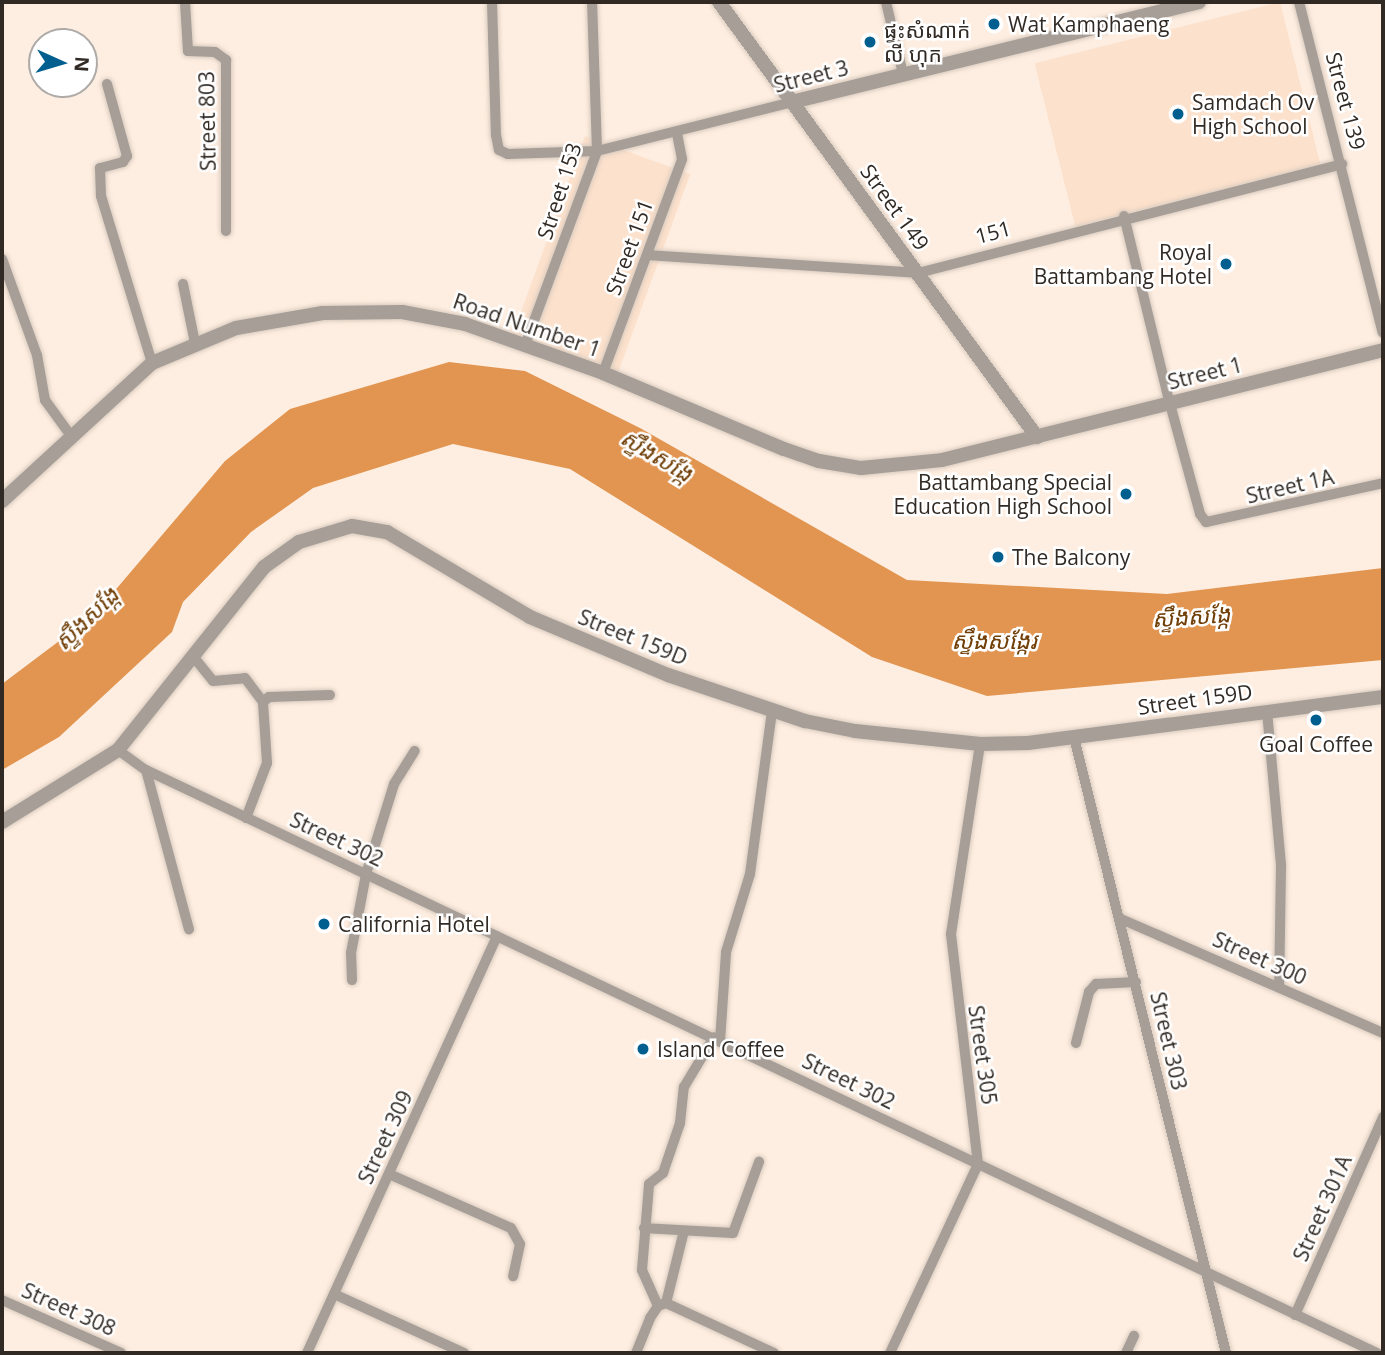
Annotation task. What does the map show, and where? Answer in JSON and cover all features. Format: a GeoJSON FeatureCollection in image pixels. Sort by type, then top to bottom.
{"type":"FeatureCollection","features":[{"type":"Feature","properties":{"kind":"street","name":"Street 803"},"geometry":{"type":"LineString","coordinates":[[185,2],[188,51],[215,52],[226,60],[226,231]]}},
{"type":"Feature","properties":{"kind":"street","name":"Street 3"},"geometry":{"type":"LineString","coordinates":[[492,2],[499,149],[508,154],[597,151],[1199,2]]}},
{"type":"Feature","properties":{"kind":"street","name":"Street 153"},"geometry":{"type":"LineString","coordinates":[[525,345],[597,151],[592,2]]}},
{"type":"Feature","properties":{"kind":"street","name":"Street 149"},"geometry":{"type":"LineString","coordinates":[[719,2],[1037,437]]}},
{"type":"Feature","properties":{"kind":"street"},"geometry":{"type":"LineString","coordinates":[[886,2],[903,74]]}},
{"type":"Feature","properties":{"kind":"street","name":"Street 139"},"geometry":{"type":"LineString","coordinates":[[1299,2],[1383,333]]}},
{"type":"Feature","properties":{"kind":"street"},"geometry":{"type":"LineString","coordinates":[[107,84],[127,156],[123,162],[100,167],[101,196],[152,363]]}},
{"type":"Feature","properties":{"kind":"street","name":"Street 151"},"geometry":{"type":"LineString","coordinates":[[603,373],[682,159],[677,133]]}},
{"type":"Feature","properties":{"kind":"street","name":"151"},"geometry":{"type":"LineString","coordinates":[[648,255],[918,273],[1124,216],[1342,164]]}},
{"type":"Feature","properties":{"kind":"street"},"geometry":{"type":"LineString","coordinates":[[1124,216],[1170,404]]}},
{"type":"Feature","properties":{"kind":"street"},"geometry":{"type":"LineString","coordinates":[[2,259],[37,355],[45,400],[71,436]]}},
{"type":"Feature","properties":{"kind":"street"},"geometry":{"type":"LineString","coordinates":[[183,284],[195,343]]}},
{"type":"Feature","properties":{"kind":"street","name":"Road Number 1"},"geometry":{"type":"LineString","coordinates":[[2,501],[152,363],[195,343],[280,318],[362,311],[437,316],[603,373],[726,426],[841,466],[910,466],[1037,437]]}},
{"type":"Feature","properties":{"kind":"street","name":"Street 1"},"geometry":{"type":"LineString","coordinates":[[1037,437],[1383,350]]}},
{"type":"Feature","properties":{"kind":"street","name":"Street 1A"},"geometry":{"type":"LineString","coordinates":[[1170,404],[1200,514],[1206,522],[1383,483]]}},
{"type":"Feature","properties":{"kind":"street","name":"Street 159D"},"geometry":{"type":"LineString","coordinates":[[2,822],[118,750],[251,579],[279,555],[325,531],[370,526],[418,549],[530,617],[668,675],[772,711],[855,731],[980,744],[1074,737],[1383,696]]}},
{"type":"Feature","properties":{"kind":"street"},"geometry":{"type":"LineString","coordinates":[[192,655],[213,681],[244,678],[263,702],[267,762],[246,818]]}},
{"type":"Feature","properties":{"kind":"street"},"geometry":{"type":"LineString","coordinates":[[263,702],[269,697],[330,695]]}},
{"type":"Feature","properties":{"kind":"street"},"geometry":{"type":"LineString","coordinates":[[772,711],[750,874],[726,951],[717,1039],[684,1087],[680,1124],[666,1165],[649,1184],[642,1270],[662,1304],[774,1353]]}},
{"type":"Feature","properties":{"kind":"street"},"geometry":{"type":"LineString","coordinates":[[1267,711],[1280,866],[1279,987]]}},
{"type":"Feature","properties":{"kind":"street","name":"Street 303"},"geometry":{"type":"LineString","coordinates":[[1074,737],[1226,1353]]}},
{"type":"Feature","properties":{"kind":"street","name":"Street 305"},"geometry":{"type":"LineString","coordinates":[[978,1164],[951,934],[980,744]]}},
{"type":"Feature","properties":{"kind":"street","name":"Street 302"},"geometry":{"type":"LineString","coordinates":[[118,750],[146,770],[246,818],[1377,1353]]}},
{"type":"Feature","properties":{"kind":"street"},"geometry":{"type":"LineString","coordinates":[[352,980],[351,953],[366,874],[394,784],[415,751]]}},
{"type":"Feature","properties":{"kind":"street"},"geometry":{"type":"LineString","coordinates":[[146,770],[188,929]]}},
{"type":"Feature","properties":{"kind":"street","name":"Street 300"},"geometry":{"type":"LineString","coordinates":[[1121,919],[1383,1034]]}},
{"type":"Feature","properties":{"kind":"street","name":"Street 309"},"geometry":{"type":"LineString","coordinates":[[307,1353],[497,936]]}},
{"type":"Feature","properties":{"kind":"street"},"geometry":{"type":"LineString","coordinates":[[1076,1042],[1089,992],[1096,984],[1136,982]]}},
{"type":"Feature","properties":{"kind":"street","name":"Street 301A"},"geometry":{"type":"LineString","coordinates":[[1296,1314],[1383,1117]]}},
{"type":"Feature","properties":{"kind":"street"},"geometry":{"type":"LineString","coordinates":[[644,1228],[733,1233],[759,1162]]}},
{"type":"Feature","properties":{"kind":"street"},"geometry":{"type":"LineString","coordinates":[[890,1353],[978,1164]]}},
{"type":"Feature","properties":{"kind":"street"},"geometry":{"type":"LineString","coordinates":[[389,1174],[511,1228],[520,1244],[513,1276]]}},
{"type":"Feature","properties":{"kind":"street"},"geometry":{"type":"LineString","coordinates":[[636,1353],[662,1304],[684,1231]]}},
{"type":"Feature","properties":{"kind":"street"},"geometry":{"type":"LineString","coordinates":[[334,1294],[464,1353]]}},
{"type":"Feature","properties":{"kind":"street","name":"Street 308"},"geometry":{"type":"LineString","coordinates":[[2,1300],[121,1353]]}},
{"type":"Feature","properties":{"kind":"street"},"geometry":{"type":"LineString","coordinates":[[1126,1353],[1134,1336]]}},
{"type":"Feature","properties":{"kind":"shaded area","name":"Samdach Ov High School"},"geometry":{"type":"Polygon","coordinates":[[[1280,2],[1321,165],[1075,226],[1035,63],[1280,2]]]}},
{"type":"Feature","properties":{"kind":"shaded area"},"geometry":{"type":"Polygon","coordinates":[[[585,136],[690,174],[616,379],[510,341],[585,136]]]}},
{"type":"Feature","properties":{"kind":"water","name":"ស្ទឹងសង្កែរ"},"geometry":{"type":"Polygon","coordinates":[[[449,362],[525,371],[640,428],[907,580],[1167,594],[1383,568],[1383,660],[987,696],[872,657],[570,469],[453,444],[313,488],[251,532],[183,602],[172,632],[59,737],[2,770],[2,684],[95,614],[225,461],[290,409],[449,362]]]}},
{"type":"Feature","properties":{"kind":"place","name":"Wat Kamphaeng"},"geometry":{"type":"Point","coordinates":[994,24]}},
{"type":"Feature","properties":{"kind":"place","name":"ផ្ទះសំណាក់ លី ហុក"},"geometry":{"type":"Point","coordinates":[870,42]}},
{"type":"Feature","properties":{"kind":"place","name":"Samdach Ov High School"},"geometry":{"type":"Point","coordinates":[1178,114]}},
{"type":"Feature","properties":{"kind":"place","name":"Royal Battambang Hotel"},"geometry":{"type":"Point","coordinates":[1226,264]}},
{"type":"Feature","properties":{"kind":"place","name":"Battambang Special Education High School"},"geometry":{"type":"Point","coordinates":[1126,494]}},
{"type":"Feature","properties":{"kind":"place","name":"The Balcony"},"geometry":{"type":"Point","coordinates":[998,557]}},
{"type":"Feature","properties":{"kind":"place","name":"Goal Coffee"},"geometry":{"type":"Point","coordinates":[1316,720]}},
{"type":"Feature","properties":{"kind":"place","name":"California Hotel"},"geometry":{"type":"Point","coordinates":[324,924]}},
{"type":"Feature","properties":{"kind":"place","name":"Island Coffee"},"geometry":{"type":"Point","coordinates":[643,1049]}},
{"type":"Feature","properties":{"kind":"water label","name":"ស្ទឹងសង្កែ"},"geometry":{"type":"Point","coordinates":[657,455]}},
{"type":"Feature","properties":{"kind":"water label","name":"ស្ទឹងសង្កែ"},"geometry":{"type":"Point","coordinates":[1191,616]}},
{"type":"Feature","properties":{"kind":"water label","name":"ស្ទឹងសង្កែ"},"geometry":{"type":"Point","coordinates":[86,618]}}]}
